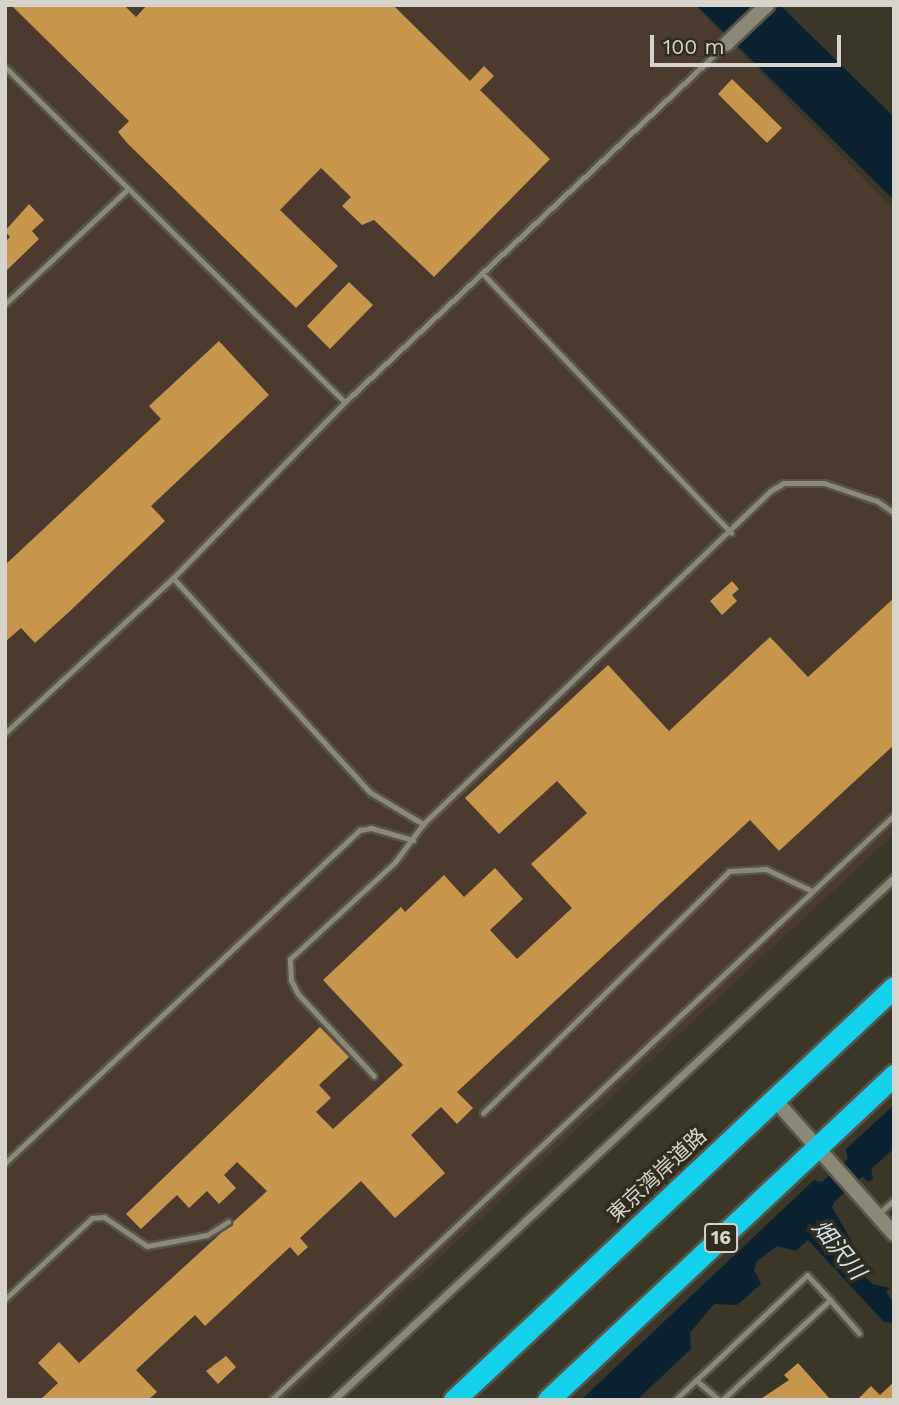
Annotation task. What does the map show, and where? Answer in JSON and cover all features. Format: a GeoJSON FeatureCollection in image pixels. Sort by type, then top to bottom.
{"type":"FeatureCollection","features":[{"type":"Feature","properties":{"kind":"highway","name":"東京湾岸道路"},"geometry":{"type":"LineString","coordinates":[[454,1400],[894,987]]}},
{"type":"Feature","properties":{"kind":"highway","name":"16"},"geometry":{"type":"LineString","coordinates":[[548,1400],[821,1152],[894,1074]]}},
{"type":"Feature","properties":{"kind":"street"},"geometry":{"type":"LineString","coordinates":[[726,44],[767,5]]}},
{"type":"Feature","properties":{"kind":"street"},"geometry":{"type":"LineString","coordinates":[[333,1400],[894,878]]}},
{"type":"Feature","properties":{"kind":"street"},"geometry":{"type":"LineString","coordinates":[[775,1100],[894,1234]]}},
{"type":"Feature","properties":{"kind":"lane"},"geometry":{"type":"LineString","coordinates":[[5,733],[173,578],[345,402],[726,44]]}},
{"type":"Feature","properties":{"kind":"lane"},"geometry":{"type":"LineString","coordinates":[[5,67],[345,402]]}},
{"type":"Feature","properties":{"kind":"lane"},"geometry":{"type":"LineString","coordinates":[[5,304],[127,190]]}},
{"type":"Feature","properties":{"kind":"lane"},"geometry":{"type":"LineString","coordinates":[[482,272],[731,533]]}},
{"type":"Feature","properties":{"kind":"lane"},"geometry":{"type":"LineString","coordinates":[[374,1076],[298,993],[291,980],[290,959],[412,840],[423,824],[731,533],[770,491],[784,483],[824,482],[877,501],[894,513]]}},
{"type":"Feature","properties":{"kind":"lane"},"geometry":{"type":"LineString","coordinates":[[173,578],[371,793],[423,824]]}},
{"type":"Feature","properties":{"kind":"lane"},"geometry":{"type":"LineString","coordinates":[[271,1400],[894,815]]}},
{"type":"Feature","properties":{"kind":"lane"},"geometry":{"type":"LineString","coordinates":[[5,1163],[360,830],[371,828],[412,840]]}},
{"type":"Feature","properties":{"kind":"lane"},"geometry":{"type":"LineString","coordinates":[[483,1113],[729,871],[766,869],[812,891]]}},
{"type":"Feature","properties":{"kind":"lane"},"geometry":{"type":"LineString","coordinates":[[877,1215],[894,1200]]}},
{"type":"Feature","properties":{"kind":"lane"},"geometry":{"type":"LineString","coordinates":[[5,1299],[92,1218],[104,1217],[147,1246],[207,1235],[228,1222]]}},
{"type":"Feature","properties":{"kind":"lane"},"geometry":{"type":"LineString","coordinates":[[675,1400],[807,1275],[859,1334]]}},
{"type":"Feature","properties":{"kind":"lane"},"geometry":{"type":"LineString","coordinates":[[696,1380],[721,1400],[830,1300]]}},
{"type":"Feature","properties":{"kind":"shaded area"},"geometry":{"type":"Polygon","coordinates":[[[5,5],[695,5],[894,210],[894,834],[286,1400],[5,1400],[5,5]]]}},
{"type":"Feature","properties":{"kind":"water"},"geometry":{"type":"Polygon","coordinates":[[[696,5],[780,5],[894,117],[894,200],[696,5]]]}},
{"type":"Feature","properties":{"kind":"water"},"geometry":{"type":"Polygon","coordinates":[[[894,1105],[894,1146],[871,1167],[873,1179],[868,1182],[848,1160],[846,1149],[894,1105]]]}},
{"type":"Feature","properties":{"kind":"water"},"geometry":{"type":"Polygon","coordinates":[[[814,1180],[825,1183],[837,1195],[832,1207],[851,1240],[850,1264],[873,1284],[890,1288],[886,1292],[894,1303],[894,1323],[884,1322],[808,1240],[796,1251],[777,1246],[757,1261],[754,1270],[761,1284],[737,1305],[714,1304],[690,1333],[691,1349],[637,1400],[581,1400],[814,1180]]]}},
{"type":"Feature","properties":{"kind":"building"},"geometry":{"type":"Polygon","coordinates":[[[11,5],[124,5],[136,17],[147,5],[393,5],[470,81],[484,66],[494,76],[480,90],[550,159],[434,277],[374,220],[362,225],[342,206],[351,197],[321,168],[280,210],[338,266],[296,308],[127,143],[118,132],[129,121],[11,5]]]}},
{"type":"Feature","properties":{"kind":"building"},"geometry":{"type":"Polygon","coordinates":[[[732,79],[782,128],[767,143],[718,94],[732,79]]]}},
{"type":"Feature","properties":{"kind":"building"},"geometry":{"type":"Polygon","coordinates":[[[29,204],[44,220],[32,231],[39,239],[5,272],[5,242],[10,237],[5,231],[29,204]]]}},
{"type":"Feature","properties":{"kind":"building"},"geometry":{"type":"Polygon","coordinates":[[[349,282],[373,305],[330,349],[307,326],[349,282]]]}},
{"type":"Feature","properties":{"kind":"building"},"geometry":{"type":"Polygon","coordinates":[[[219,341],[269,395],[151,506],[165,521],[70,611],[35,643],[21,628],[5,642],[5,565],[161,419],[149,406],[219,341]]]}},
{"type":"Feature","properties":{"kind":"building"},"geometry":{"type":"Polygon","coordinates":[[[732,581],[739,589],[732,595],[737,601],[722,615],[710,601],[732,581]]]}},
{"type":"Feature","properties":{"kind":"building"},"geometry":{"type":"Polygon","coordinates":[[[894,598],[894,745],[779,851],[750,820],[457,1092],[473,1108],[457,1124],[441,1107],[411,1135],[445,1173],[395,1218],[361,1181],[300,1238],[308,1247],[298,1256],[290,1247],[205,1326],[195,1315],[136,1370],[157,1392],[148,1400],[40,1400],[58,1383],[38,1363],[59,1342],[79,1363],[267,1191],[237,1162],[224,1175],[236,1188],[219,1204],[207,1191],[189,1208],[177,1195],[141,1229],[126,1214],[320,1027],[349,1057],[319,1085],[331,1098],[316,1112],[333,1129],[403,1065],[323,980],[401,907],[405,912],[444,875],[464,897],[495,868],[523,899],[490,930],[517,959],[572,908],[531,864],[587,813],[557,781],[499,834],[465,798],[608,665],[669,731],[770,637],[808,677],[894,598]]]}},
{"type":"Feature","properties":{"kind":"building"},"geometry":{"type":"Polygon","coordinates":[[[226,1356],[236,1367],[218,1384],[206,1371],[226,1356]]]}},
{"type":"Feature","properties":{"kind":"building"},"geometry":{"type":"Polygon","coordinates":[[[798,1363],[831,1400],[759,1400],[789,1380],[784,1375],[798,1363]]]}},
{"type":"Feature","properties":{"kind":"building"},"geometry":{"type":"Polygon","coordinates":[[[894,1382],[894,1400],[857,1400],[871,1386],[880,1395],[894,1382]]]}},
{"type":"Feature","properties":{"kind":"waterway","name":"畑沢川"},"geometry":{"type":"LineString","coordinates":[[808,1209],[894,1132]]}}]}
